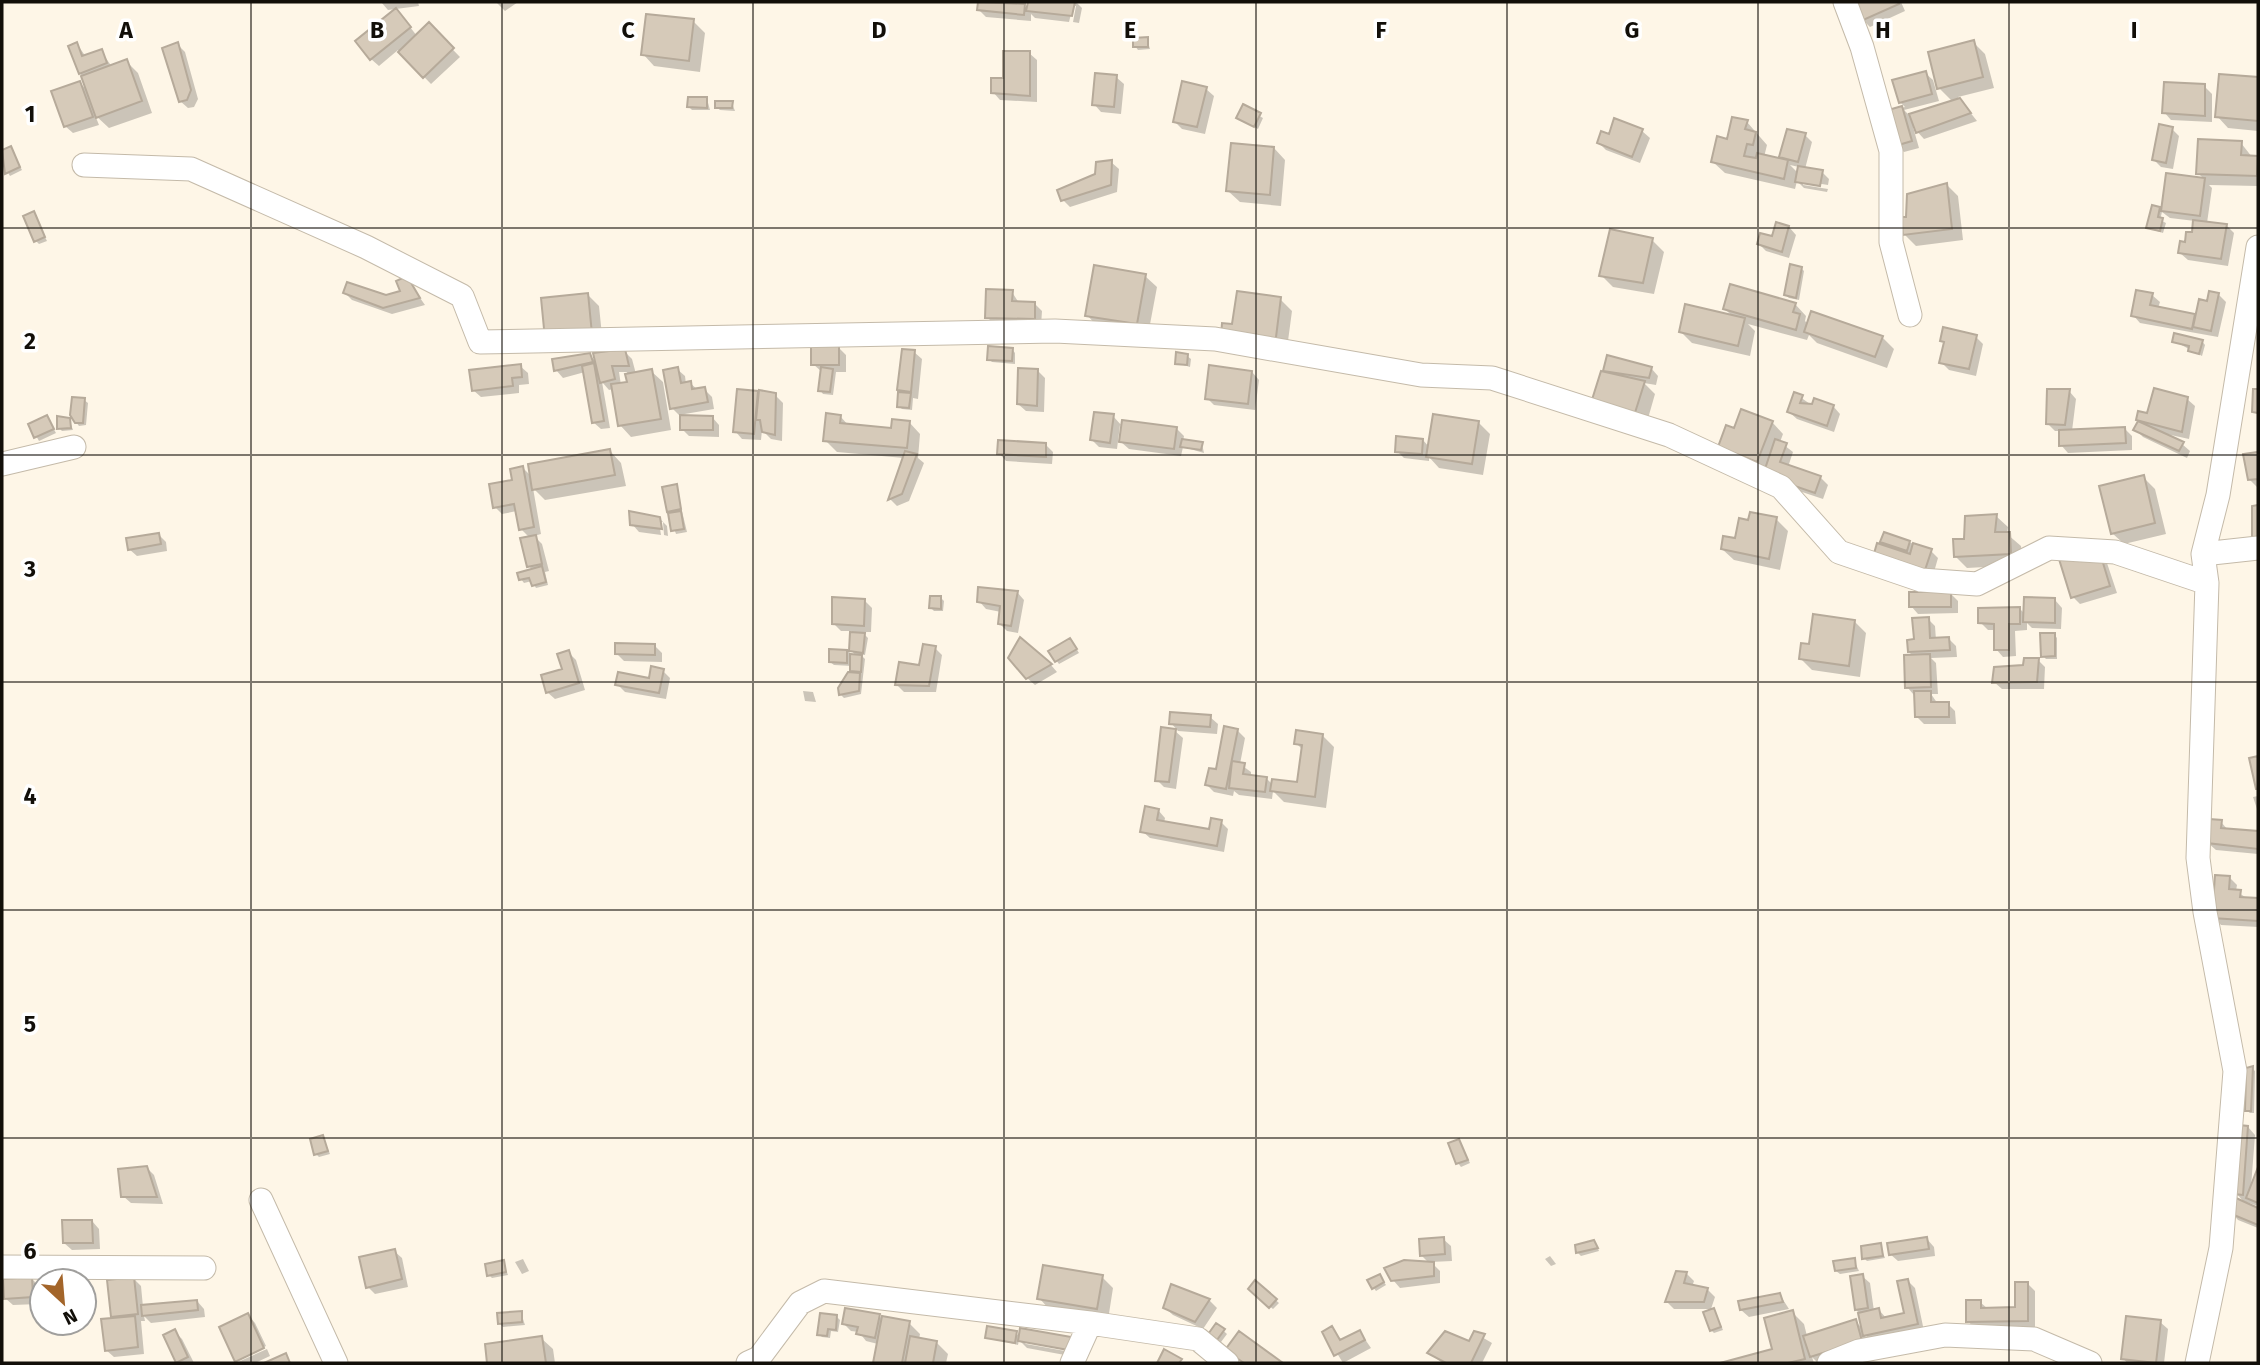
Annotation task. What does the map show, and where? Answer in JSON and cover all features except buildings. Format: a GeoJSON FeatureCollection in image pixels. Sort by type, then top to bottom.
{"type":"FeatureCollection","features":[{"type":"Feature","properties":{"kind":"street"},"geometry":{"type":"LineString","coordinates":[[1845,2],[1862,47],[1891,151],[1891,242],[1910,315]]}},
{"type":"Feature","properties":{"kind":"street"},"geometry":{"type":"LineString","coordinates":[[84,165],[191,169],[329,230],[462,296],[480,342],[1055,331],[1215,339],[1421,375],[1492,378],[1669,435],[1781,487],[1839,552],[1921,580],[1977,584],[2049,548],[2115,552],[2207,583]]}},
{"type":"Feature","properties":{"kind":"street"},"geometry":{"type":"LineString","coordinates":[[2197,1363],[2221,1248],[2235,1072],[2205,912],[2198,858],[2207,583],[2203,554],[2223,468],[2258,247]]}},
{"type":"Feature","properties":{"kind":"street"},"geometry":{"type":"LineString","coordinates":[[2,464],[74,447]]}},
{"type":"Feature","properties":{"kind":"street"},"geometry":{"type":"LineString","coordinates":[[2203,554],[2258,548]]}},
{"type":"Feature","properties":{"kind":"street"},"geometry":{"type":"LineString","coordinates":[[261,1200],[336,1363]]}},
{"type":"Feature","properties":{"kind":"street"},"geometry":{"type":"LineString","coordinates":[[2,1267],[204,1268]]}},
{"type":"Feature","properties":{"kind":"street"},"geometry":{"type":"LineString","coordinates":[[748,1363],[759,1358],[800,1303],[824,1291],[1090,1322],[1198,1339],[1227,1363]]}},
{"type":"Feature","properties":{"kind":"street"},"geometry":{"type":"LineString","coordinates":[[1072,1363],[1090,1322]]}},
{"type":"Feature","properties":{"kind":"street"},"geometry":{"type":"LineString","coordinates":[[1829,1363],[1859,1351],[1945,1335],[2034,1339],[2090,1363]]}}]}
